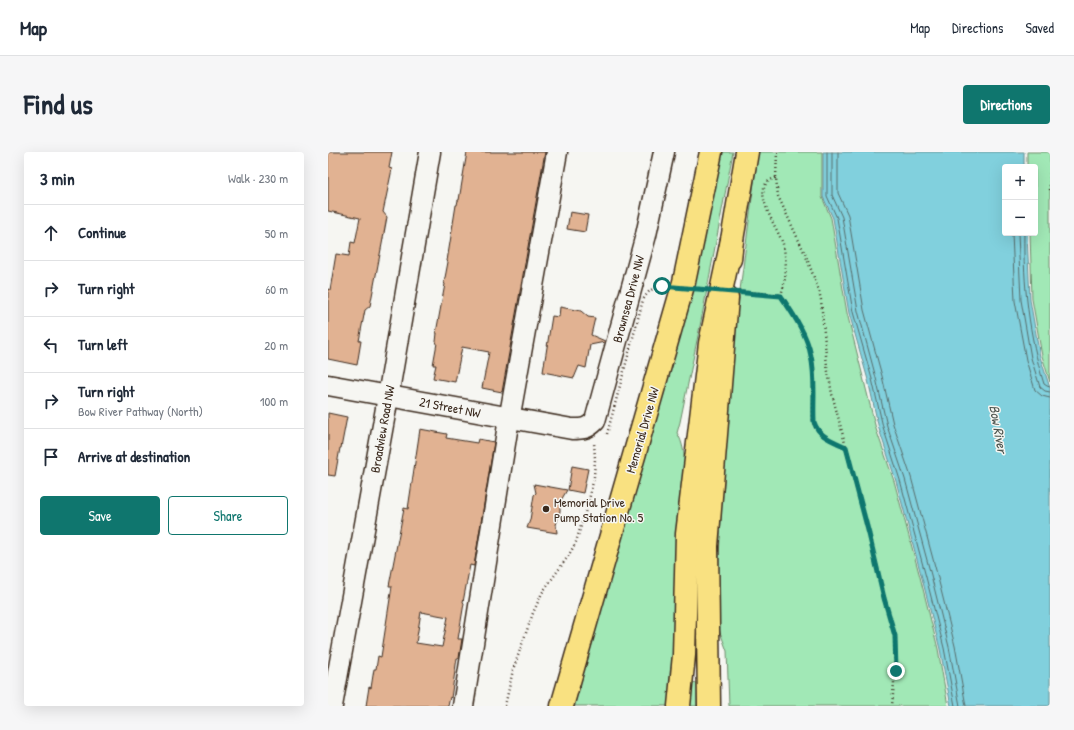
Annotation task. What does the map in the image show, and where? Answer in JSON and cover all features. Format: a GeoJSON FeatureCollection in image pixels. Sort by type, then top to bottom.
{"type":"FeatureCollection","features":[{"type":"Feature","properties":{"kind":"main road","name":"Memorial Drive NW"},"geometry":{"type":"LineString","coordinates":[[562,706],[684,282],[711,152]]}},
{"type":"Feature","properties":{"kind":"main road"},"geometry":{"type":"LineString","coordinates":[[679,706],[684,655],[687,534],[710,343],[732,240],[747,152]]}},
{"type":"Feature","properties":{"kind":"main road"},"geometry":{"type":"LineString","coordinates":[[709,706],[707,546],[732,240]]}},
{"type":"Feature","properties":{"kind":"street","name":"Broadview Road NW"},"geometry":{"type":"LineString","coordinates":[[332,706],[430,152]]}},
{"type":"Feature","properties":{"kind":"street"},"geometry":{"type":"LineString","coordinates":[[463,706],[509,418],[557,152]]}},
{"type":"Feature","properties":{"kind":"street","name":"Brownsea Drive NW"},"geometry":{"type":"LineString","coordinates":[[572,429],[589,427],[595,421],[646,235],[664,152]]}},
{"type":"Feature","properties":{"kind":"street","name":"21 Street NW"},"geometry":{"type":"LineString","coordinates":[[328,385],[572,429]]}},
{"type":"Feature","properties":{"kind":"path"},"geometry":{"type":"LineString","coordinates":[[776,152],[778,196],[806,256],[819,291],[827,366],[832,394],[895,636],[896,671],[892,706]]}},
{"type":"Feature","properties":{"kind":"path"},"geometry":{"type":"LineString","coordinates":[[1050,173],[1050,193]]}},
{"type":"Feature","properties":{"kind":"path"},"geometry":{"type":"LineString","coordinates":[[776,178],[767,182],[764,187],[764,194],[768,211],[782,242],[786,259],[785,283],[781,296]]}},
{"type":"Feature","properties":{"kind":"path"},"geometry":{"type":"LineString","coordinates":[[607,434],[643,300],[647,292],[662,286],[781,296]]}},
{"type":"Feature","properties":{"kind":"path"},"geometry":{"type":"LineString","coordinates":[[781,296],[803,332],[811,356],[813,374],[813,410],[816,428],[825,437],[846,447]]}},
{"type":"Feature","properties":{"kind":"path"},"geometry":{"type":"LineString","coordinates":[[505,706],[513,670],[533,613],[542,593],[569,555],[576,542],[589,500],[594,477],[594,442]]}},
{"type":"Feature","properties":{"kind":"green space"},"geometry":{"type":"Polygon","coordinates":[[[722,152],[733,152],[701,321],[677,433],[682,444],[685,464],[670,706],[569,706],[714,188],[722,152]]]}},
{"type":"Feature","properties":{"kind":"green space"},"geometry":{"type":"Polygon","coordinates":[[[758,152],[822,152],[822,197],[831,218],[847,313],[876,429],[894,481],[920,577],[938,649],[948,706],[729,706],[727,651],[717,621],[724,460],[736,321],[758,152]]]}},
{"type":"Feature","properties":{"kind":"green space"},"geometry":{"type":"Polygon","coordinates":[[[1027,152],[1050,152],[1050,382],[1042,356],[1032,299],[1030,236],[1038,236],[1038,164],[1027,164],[1027,152]]]}},
{"type":"Feature","properties":{"kind":"green space"},"geometry":{"type":"Polygon","coordinates":[[[690,682],[697,683],[697,706],[687,706],[690,682]]]}},
{"type":"Feature","properties":{"kind":"water","name":"Bow River"},"geometry":{"type":"Polygon","coordinates":[[[823,152],[1024,152],[1024,164],[1002,164],[1002,236],[1027,236],[1030,300],[1040,357],[1050,388],[1050,706],[951,706],[940,649],[922,578],[896,481],[879,429],[868,380],[849,313],[833,218],[823,197],[823,152]]]}},
{"type":"Feature","properties":{"kind":"building"},"geometry":{"type":"Polygon","coordinates":[[[328,152],[392,152],[389,168],[392,169],[383,212],[387,217],[370,306],[365,310],[359,341],[361,341],[357,365],[328,359],[328,289],[330,290],[336,254],[349,256],[351,242],[355,243],[360,218],[328,211],[328,152]]]}},
{"type":"Feature","properties":{"kind":"building"},"geometry":{"type":"Polygon","coordinates":[[[467,152],[545,152],[502,392],[482,388],[489,352],[462,347],[455,382],[433,378],[436,365],[433,365],[437,343],[436,333],[445,284],[456,205],[459,200],[467,152]]]}},
{"type":"Feature","properties":{"kind":"building"},"geometry":{"type":"Polygon","coordinates":[[[570,212],[588,215],[585,232],[567,229],[570,212]]]}},
{"type":"Feature","properties":{"kind":"building"},"geometry":{"type":"Polygon","coordinates":[[[560,307],[581,311],[588,317],[595,318],[591,335],[605,341],[590,345],[586,368],[579,366],[574,378],[543,372],[552,316],[559,317],[560,307]]]}},
{"type":"Feature","properties":{"kind":"building"},"geometry":{"type":"Polygon","coordinates":[[[328,413],[347,417],[335,476],[328,475],[328,413]]]}},
{"type":"Feature","properties":{"kind":"building"},"geometry":{"type":"Polygon","coordinates":[[[420,429],[447,434],[446,438],[477,443],[478,439],[494,442],[474,566],[470,565],[463,602],[458,639],[462,639],[459,658],[457,658],[451,698],[450,697],[448,706],[366,706],[374,669],[376,669],[378,656],[381,657],[392,586],[389,586],[404,508],[408,509],[420,429]],[[421,612],[416,643],[442,647],[448,617],[421,612]]]}},
{"type":"Feature","properties":{"kind":"building"},"geometry":{"type":"Polygon","coordinates":[[[572,466],[588,469],[583,493],[568,490],[572,466]]]}},
{"type":"Feature","properties":{"kind":"building","name":"Memorial Drive Pump Station No. 5"},"geometry":{"type":"Polygon","coordinates":[[[534,484],[567,490],[560,502],[560,511],[556,525],[557,533],[527,528],[530,520],[534,495],[536,493],[534,484]]]}},
{"type":"Feature","properties":{"kind":"place","name":"Memorial Drive Pump Station No. 5"},"geometry":{"type":"Point","coordinates":[546,509]}},
{"type":"Feature","properties":{"kind":"route"},"geometry":{"type":"LineString","coordinates":[[662,286],[781,296],[789,307],[803,332],[811,356],[813,365],[814,422],[816,428],[825,437],[846,447],[895,636],[896,671]]}}]}
